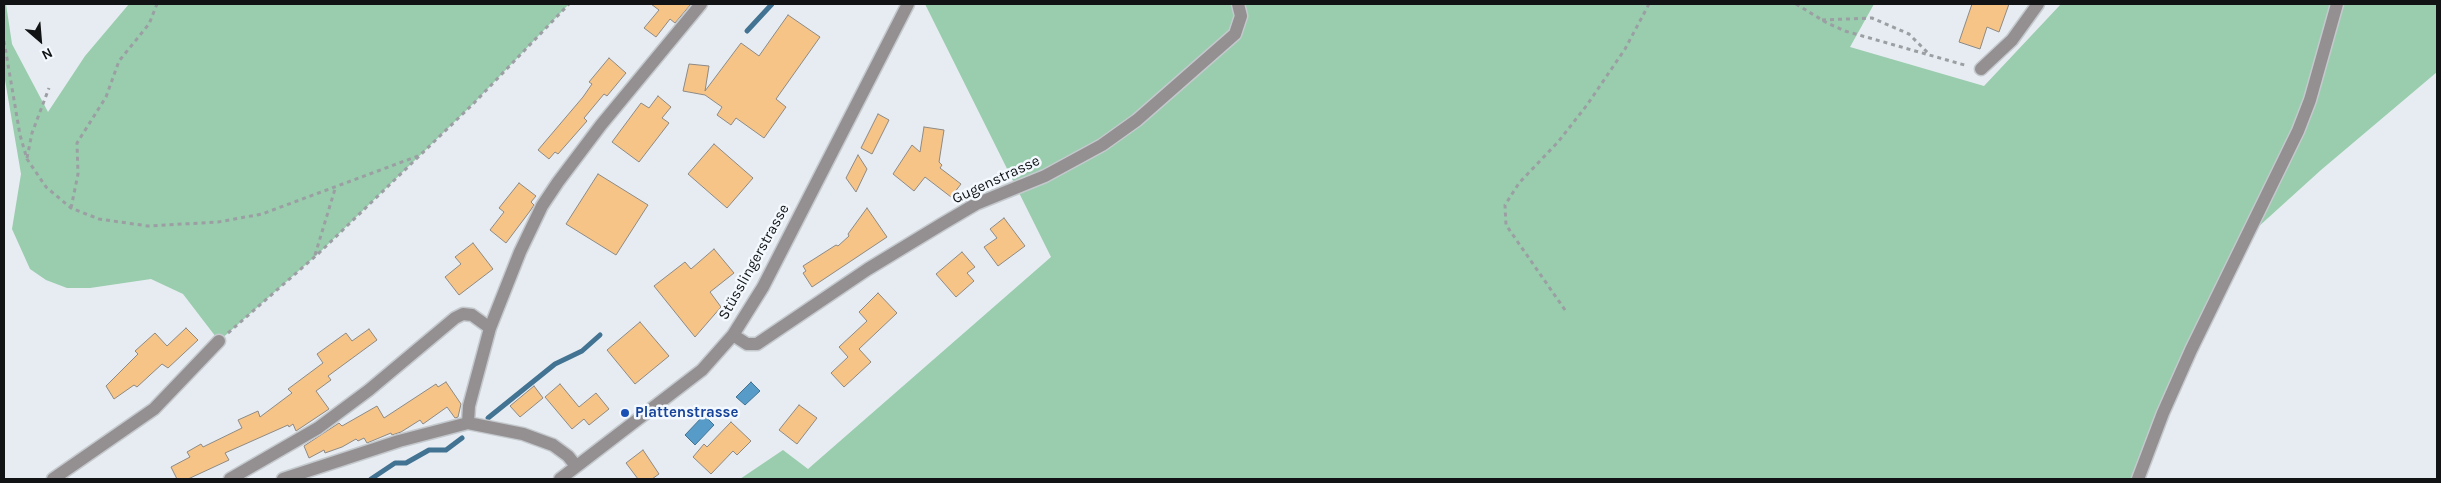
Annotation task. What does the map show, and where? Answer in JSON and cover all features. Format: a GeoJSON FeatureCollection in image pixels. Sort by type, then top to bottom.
{"type":"FeatureCollection","features":[{"type":"Feature","properties":{"kind":"street"},"geometry":{"type":"LineString","coordinates":[[468,423],[469,406],[490,328],[520,252],[542,206],[601,125],[701,4]]}},
{"type":"Feature","properties":{"kind":"street","name":"Stüsslingerstrasse"},"geometry":{"type":"LineString","coordinates":[[560,479],[702,370],[733,335],[763,287],[908,4]]}},
{"type":"Feature","properties":{"kind":"street","name":"Gugenstrasse"},"geometry":{"type":"LineString","coordinates":[[733,335],[747,344],[757,344],[868,269],[976,204],[1045,176],[1102,145],[1136,120],[1235,34],[1241,16],[1238,4]]}},
{"type":"Feature","properties":{"kind":"street"},"geometry":{"type":"LineString","coordinates":[[1981,69],[2012,40],[2038,4]]}},
{"type":"Feature","properties":{"kind":"street"},"geometry":{"type":"LineString","coordinates":[[2138,479],[2163,413],[2191,350],[2298,131],[2310,100],[2337,4]]}},
{"type":"Feature","properties":{"kind":"street"},"geometry":{"type":"LineString","coordinates":[[230,479],[318,428],[369,390],[455,318],[463,314],[472,316],[490,328]]}},
{"type":"Feature","properties":{"kind":"street"},"geometry":{"type":"LineString","coordinates":[[53,479],[154,409],[220,341]]}},
{"type":"Feature","properties":{"kind":"street"},"geometry":{"type":"LineString","coordinates":[[283,479],[399,441],[468,423],[523,434],[553,446],[568,456],[576,466]]}},
{"type":"Feature","properties":{"kind":"path"},"geometry":{"type":"LineString","coordinates":[[71,208],[78,174],[77,143],[106,96],[119,60],[148,24],[157,4]]}},
{"type":"Feature","properties":{"kind":"path"},"geometry":{"type":"LineString","coordinates":[[220,341],[314,257],[474,102],[569,4]]}},
{"type":"Feature","properties":{"kind":"path"},"geometry":{"type":"LineString","coordinates":[[1564,310],[1506,225],[1505,205],[1519,183],[1558,142],[1587,105],[1625,49],[1649,4]]}},
{"type":"Feature","properties":{"kind":"path"},"geometry":{"type":"LineString","coordinates":[[1796,4],[1821,20],[1859,35],[1981,69]]}},
{"type":"Feature","properties":{"kind":"path"},"geometry":{"type":"LineString","coordinates":[[1821,20],[1872,18],[1909,34],[1931,55]]}},
{"type":"Feature","properties":{"kind":"path"},"geometry":{"type":"LineString","coordinates":[[4,41],[20,135],[27,159],[46,187],[71,208],[99,219],[148,226],[218,222],[262,214],[418,156]]}},
{"type":"Feature","properties":{"kind":"path"},"geometry":{"type":"LineString","coordinates":[[27,159],[32,133],[49,88]]}},
{"type":"Feature","properties":{"kind":"path"},"geometry":{"type":"LineString","coordinates":[[314,257],[335,188]]}},
{"type":"Feature","properties":{"kind":"green space"},"geometry":{"type":"Polygon","coordinates":[[[4,4],[6,4],[12,44],[48,112],[85,56],[129,4],[569,4],[474,103],[319,253],[219,341],[183,294],[151,279],[90,288],[67,288],[46,280],[30,269],[12,229],[21,174],[4,74],[4,4]]]}},
{"type":"Feature","properties":{"kind":"green space"},"geometry":{"type":"Polygon","coordinates":[[[925,4],[1874,4],[1850,47],[1984,86],[2061,4],[2437,4],[2437,72],[2321,170],[2247,237],[2138,479],[740,479],[783,450],[808,469],[1051,257],[925,4]]]}},
{"type":"Feature","properties":{"kind":"water"},"geometry":{"type":"Polygon","coordinates":[[[751,382],[760,391],[745,405],[736,397],[751,382]]]}},
{"type":"Feature","properties":{"kind":"water"},"geometry":{"type":"Polygon","coordinates":[[[704,415],[714,425],[695,445],[685,435],[704,415]]]}},
{"type":"Feature","properties":{"kind":"building"},"geometry":{"type":"Polygon","coordinates":[[[651,4],[691,4],[675,23],[670,19],[656,37],[644,28],[659,10],[651,4]]]}},
{"type":"Feature","properties":{"kind":"building"},"geometry":{"type":"Polygon","coordinates":[[[1972,4],[2009,4],[1999,32],[1987,27],[1980,49],[1959,42],[1972,4]]]}},
{"type":"Feature","properties":{"kind":"building"},"geometry":{"type":"Polygon","coordinates":[[[788,15],[820,37],[776,99],[786,107],[764,138],[736,118],[731,125],[717,115],[722,107],[705,95],[683,91],[689,64],[709,66],[705,91],[741,43],[759,56],[788,15]]]}},
{"type":"Feature","properties":{"kind":"building"},"geometry":{"type":"Polygon","coordinates":[[[609,58],[626,73],[607,96],[604,94],[584,118],[587,121],[558,154],[555,152],[549,159],[538,150],[583,97],[592,84],[589,82],[609,58]]]}},
{"type":"Feature","properties":{"kind":"building"},"geometry":{"type":"Polygon","coordinates":[[[658,96],[671,107],[662,118],[669,123],[639,162],[612,142],[641,103],[649,108],[658,96]]]}},
{"type":"Feature","properties":{"kind":"building"},"geometry":{"type":"Polygon","coordinates":[[[878,114],[889,120],[872,154],[861,148],[878,114]]]}},
{"type":"Feature","properties":{"kind":"building"},"geometry":{"type":"Polygon","coordinates":[[[924,127],[944,130],[939,162],[942,165],[940,168],[961,184],[951,197],[925,177],[914,191],[893,174],[912,145],[920,152],[924,127]]]}},
{"type":"Feature","properties":{"kind":"building"},"geometry":{"type":"Polygon","coordinates":[[[714,144],[753,178],[727,208],[688,174],[714,144]]]}},
{"type":"Feature","properties":{"kind":"building"},"geometry":{"type":"Polygon","coordinates":[[[858,155],[867,169],[856,192],[846,178],[858,155]]]}},
{"type":"Feature","properties":{"kind":"building"},"geometry":{"type":"Polygon","coordinates":[[[598,174],[648,205],[616,255],[566,224],[598,174]]]}},
{"type":"Feature","properties":{"kind":"building"},"geometry":{"type":"Polygon","coordinates":[[[519,183],[536,196],[531,202],[534,205],[506,243],[490,230],[504,212],[499,208],[519,183]]]}},
{"type":"Feature","properties":{"kind":"building"},"geometry":{"type":"Polygon","coordinates":[[[867,208],[887,237],[812,287],[803,273],[806,271],[803,266],[836,245],[838,246],[849,236],[848,234],[867,208]]]}},
{"type":"Feature","properties":{"kind":"building"},"geometry":{"type":"Polygon","coordinates":[[[1004,218],[1025,246],[998,266],[984,247],[997,238],[990,229],[1004,218]]]}},
{"type":"Feature","properties":{"kind":"building"},"geometry":{"type":"Polygon","coordinates":[[[473,243],[493,269],[459,295],[445,277],[461,264],[455,257],[473,243]]]}},
{"type":"Feature","properties":{"kind":"building"},"geometry":{"type":"Polygon","coordinates":[[[714,249],[734,273],[710,292],[721,307],[695,337],[654,286],[685,262],[691,269],[714,249]]]}},
{"type":"Feature","properties":{"kind":"building"},"geometry":{"type":"Polygon","coordinates":[[[962,252],[975,267],[967,273],[974,281],[956,297],[936,274],[962,252]]]}},
{"type":"Feature","properties":{"kind":"building"},"geometry":{"type":"Polygon","coordinates":[[[878,293],[897,313],[859,349],[871,362],[844,387],[831,373],[848,357],[839,347],[867,321],[859,312],[878,293]]]}},
{"type":"Feature","properties":{"kind":"building"},"geometry":{"type":"Polygon","coordinates":[[[640,322],[669,356],[635,384],[607,350],[640,322]]]}},
{"type":"Feature","properties":{"kind":"building"},"geometry":{"type":"Polygon","coordinates":[[[186,328],[198,340],[168,368],[162,364],[137,387],[134,385],[114,399],[106,386],[138,354],[135,351],[155,333],[167,346],[186,328]]]}},
{"type":"Feature","properties":{"kind":"building"},"geometry":{"type":"Polygon","coordinates":[[[369,329],[377,340],[328,376],[331,380],[316,391],[329,409],[296,431],[293,424],[289,427],[288,425],[225,453],[229,460],[188,479],[177,479],[171,467],[190,457],[187,452],[201,444],[203,447],[242,428],[238,420],[258,411],[260,417],[292,393],[288,389],[323,363],[317,354],[346,333],[352,341],[369,329]]]}},
{"type":"Feature","properties":{"kind":"building"},"geometry":{"type":"Polygon","coordinates":[[[446,382],[461,404],[458,417],[455,418],[447,407],[423,424],[420,420],[401,432],[392,435],[391,433],[367,443],[364,438],[358,441],[356,439],[342,447],[325,453],[324,450],[309,458],[304,446],[339,423],[342,426],[377,406],[384,418],[436,384],[438,387],[446,382]]]}},
{"type":"Feature","properties":{"kind":"building"},"geometry":{"type":"Polygon","coordinates":[[[560,384],[579,407],[596,393],[609,409],[589,425],[584,419],[572,429],[545,397],[560,384]]]}},
{"type":"Feature","properties":{"kind":"building"},"geometry":{"type":"Polygon","coordinates":[[[534,386],[543,398],[520,417],[510,406],[534,386]]]}},
{"type":"Feature","properties":{"kind":"building"},"geometry":{"type":"Polygon","coordinates":[[[799,405],[817,418],[797,444],[779,430],[799,405]]]}},
{"type":"Feature","properties":{"kind":"building"},"geometry":{"type":"Polygon","coordinates":[[[731,422],[751,441],[737,455],[733,451],[711,474],[693,457],[704,444],[707,447],[731,422]]]}},
{"type":"Feature","properties":{"kind":"building"},"geometry":{"type":"Polygon","coordinates":[[[643,450],[659,474],[652,479],[638,479],[626,463],[643,450]]]}},
{"type":"Feature","properties":{"kind":"waterway"},"geometry":{"type":"LineString","coordinates":[[747,31],[772,4]]}},
{"type":"Feature","properties":{"kind":"waterway"},"geometry":{"type":"LineString","coordinates":[[488,418],[555,364],[582,351],[600,335]]}},
{"type":"Feature","properties":{"kind":"waterway"},"geometry":{"type":"LineString","coordinates":[[371,479],[395,463],[406,463],[429,450],[446,450],[462,438]]}},
{"type":"Feature","properties":{"kind":"place","name":"Plattenstrasse"},"geometry":{"type":"Point","coordinates":[625,413]}}]}
